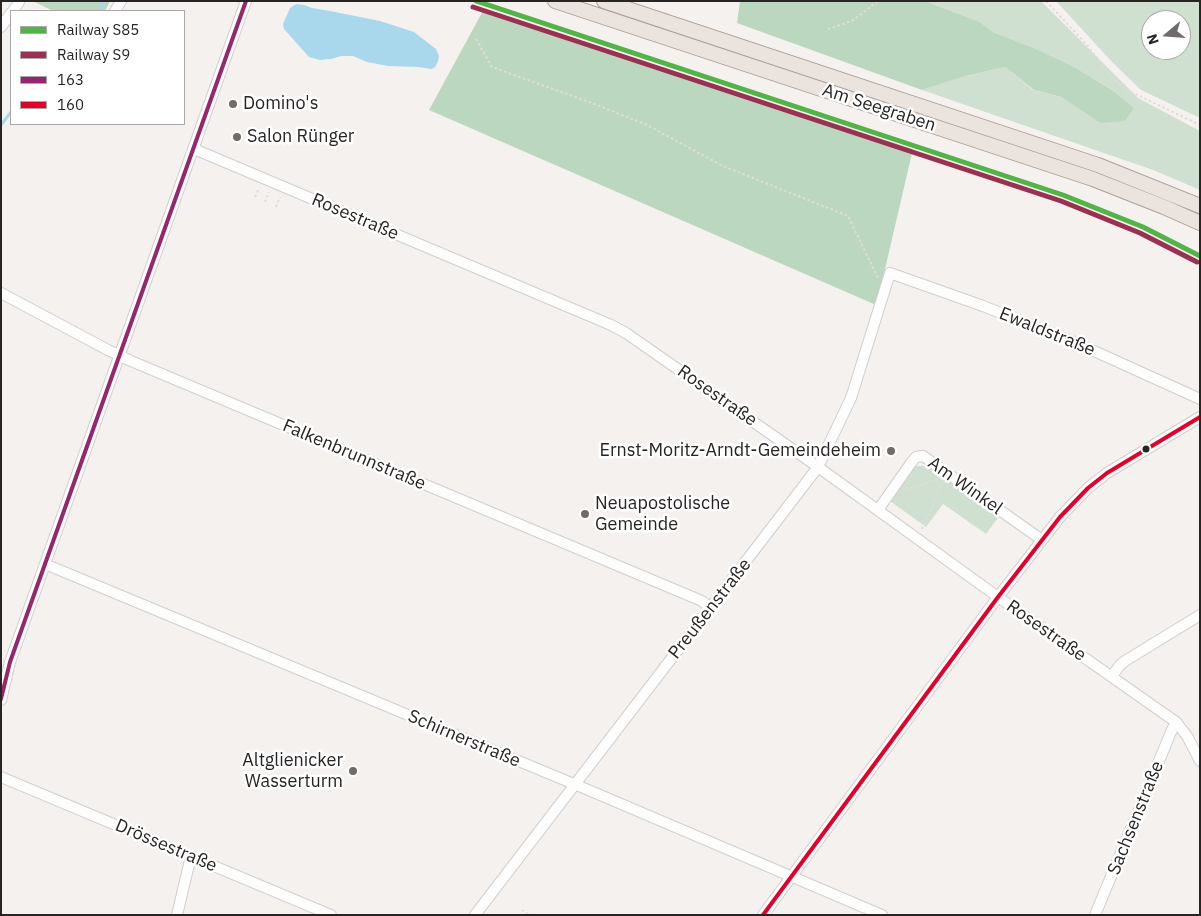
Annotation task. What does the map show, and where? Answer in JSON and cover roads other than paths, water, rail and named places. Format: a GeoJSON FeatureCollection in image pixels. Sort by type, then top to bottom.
{"type":"FeatureCollection","features":[{"type":"Feature","properties":{"kind":"main road","name":"Am Seegraben"},"geometry":{"type":"LineString","coordinates":[[555,1],[1093,179],[1200,223]]}},
{"type":"Feature","properties":{"kind":"main road","name":"Am Seegraben"},"geometry":{"type":"LineString","coordinates":[[604,1],[1098,165],[1200,206]]}},
{"type":"Feature","properties":{"kind":"street"},"geometry":{"type":"LineString","coordinates":[[1,700],[10,662],[246,1]]}},
{"type":"Feature","properties":{"kind":"street"},"geometry":{"type":"LineString","coordinates":[[1,27],[10,15]]}},
{"type":"Feature","properties":{"kind":"street","name":"Rosestraße"},"geometry":{"type":"LineString","coordinates":[[194,149],[611,325],[639,341],[818,466],[998,597],[1176,722],[1187,736],[1200,761]]}},
{"type":"Feature","properties":{"kind":"street","name":"Preußenstraße"},"geometry":{"type":"LineString","coordinates":[[475,915],[818,466],[851,398],[890,273]]}},
{"type":"Feature","properties":{"kind":"street","name":"Ewaldstraße"},"geometry":{"type":"LineString","coordinates":[[890,273],[1072,340],[1200,399]]}},
{"type":"Feature","properties":{"kind":"street","name":"Falkenbrunnstraße"},"geometry":{"type":"LineString","coordinates":[[1,293],[119,356],[702,602],[710,608]]}},
{"type":"Feature","properties":{"kind":"street"},"geometry":{"type":"LineString","coordinates":[[763,915],[998,597],[1072,504],[1107,473],[1200,417]]}},
{"type":"Feature","properties":{"kind":"street","name":"Am Winkel"},"geometry":{"type":"LineString","coordinates":[[878,510],[911,462],[923,456],[947,475],[1042,540]]}},
{"type":"Feature","properties":{"kind":"street","name":"Schirnerstraße"},"geometry":{"type":"LineString","coordinates":[[45,564],[882,915]]}},
{"type":"Feature","properties":{"kind":"street"},"geometry":{"type":"LineString","coordinates":[[1112,676],[1125,661],[1200,615]]}},
{"type":"Feature","properties":{"kind":"street","name":"Sachsenstraße"},"geometry":{"type":"LineString","coordinates":[[1096,915],[1176,722]]}},
{"type":"Feature","properties":{"kind":"street","name":"Drössestraße"},"geometry":{"type":"LineString","coordinates":[[1,777],[330,915]]}},
{"type":"Feature","properties":{"kind":"street"},"geometry":{"type":"LineString","coordinates":[[177,915],[191,856]]}},
{"type":"Feature","properties":{"kind":"water"},"geometry":{"type":"Polygon","coordinates":[[[296,4],[380,21],[414,32],[436,49],[439,56],[436,66],[432,69],[388,66],[367,62],[353,56],[320,60],[309,57],[284,29],[283,24],[290,8],[296,4]]]}},
{"type":"Feature","properties":{"kind":"waterway"},"geometry":{"type":"LineString","coordinates":[[100,10],[105,1]]}},
{"type":"Feature","properties":{"kind":"waterway"},"geometry":{"type":"LineString","coordinates":[[1,125],[10,113]]}},
{"type":"Feature","properties":{"kind":"rail line","name":"S85"},"geometry":{"type":"LineString","coordinates":[[476,1],[1063,195],[1143,227],[1200,256]]}},
{"type":"Feature","properties":{"kind":"rail line","name":"S9"},"geometry":{"type":"LineString","coordinates":[[473,7],[1061,201],[1140,233],[1197,262]]}},
{"type":"Feature","properties":{"kind":"place","name":"Domino's"},"geometry":{"type":"Point","coordinates":[233,104]}},
{"type":"Feature","properties":{"kind":"place","name":"Salon Rünger"},"geometry":{"type":"Point","coordinates":[237,137]}},
{"type":"Feature","properties":{"kind":"place","name":"Ernst-Moritz-Arndt-Gemeindeheim"},"geometry":{"type":"Point","coordinates":[891,451]}},
{"type":"Feature","properties":{"kind":"place","name":"Neuapostolische Gemeinde"},"geometry":{"type":"Point","coordinates":[585,514]}},
{"type":"Feature","properties":{"kind":"place","name":"Altglienicker Wasserturm"},"geometry":{"type":"Point","coordinates":[353,771]}}]}
